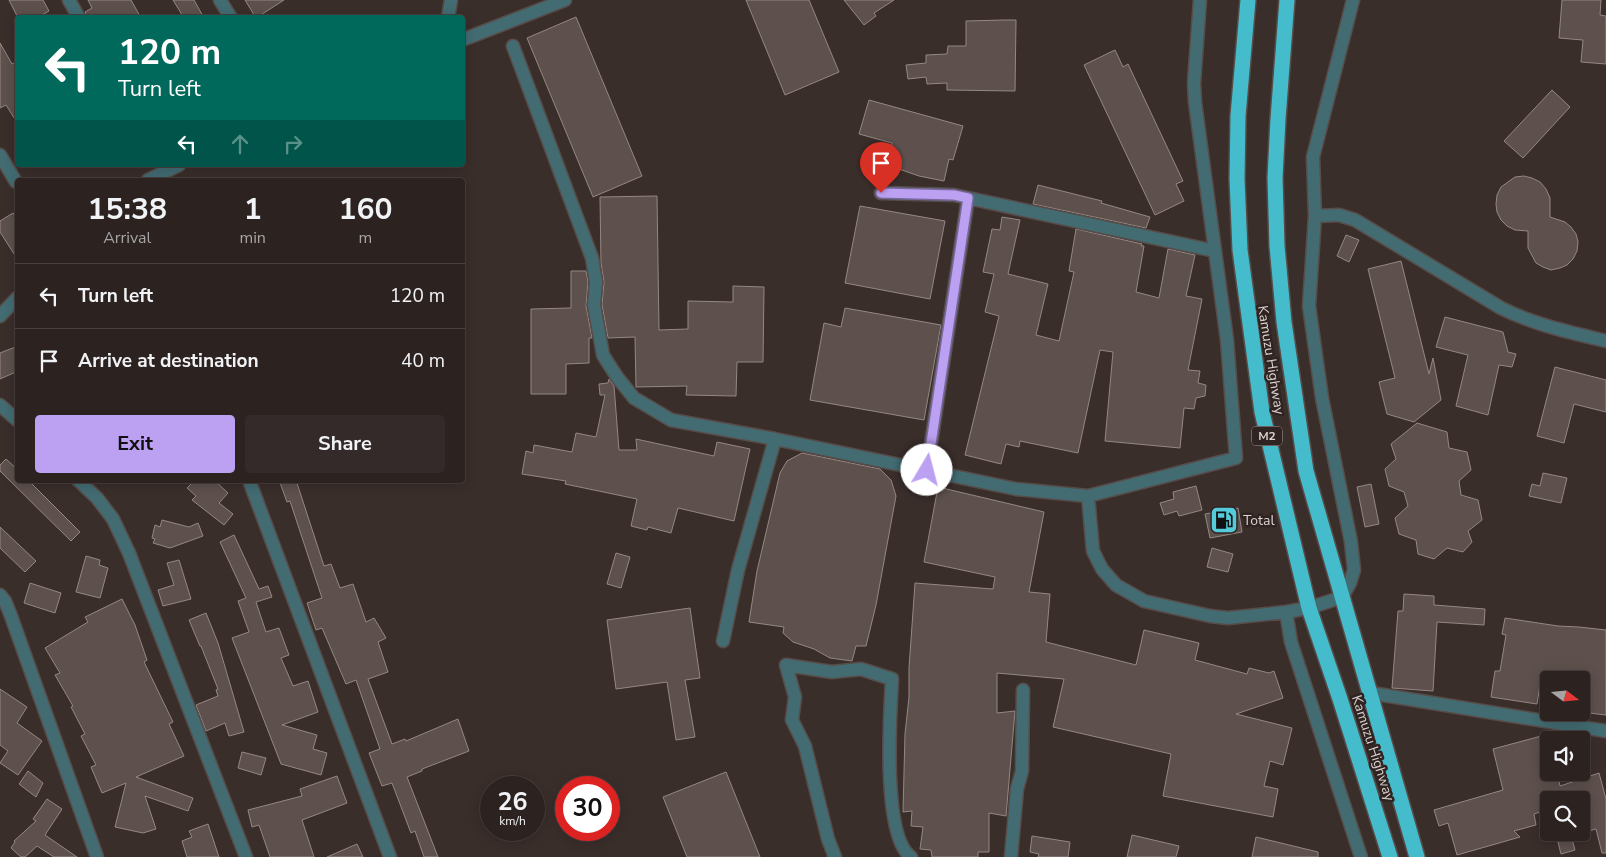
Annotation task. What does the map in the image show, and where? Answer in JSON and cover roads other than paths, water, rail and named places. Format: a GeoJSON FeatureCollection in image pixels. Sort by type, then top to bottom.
{"type":"FeatureCollection","features":[{"type":"Feature","properties":{"kind":"highway","name":"Kamuzu Highway"},"geometry":{"type":"LineString","coordinates":[[1248,0],[1238,116],[1237,179],[1240,250],[1262,412],[1309,608],[1390,857]]}},
{"type":"Feature","properties":{"kind":"highway","name":"Kamuzu Highway"},"geometry":{"type":"LineString","coordinates":[[1288,0],[1278,110],[1275,178],[1283,313],[1306,471],[1417,857]]}},
{"type":"Feature","properties":{"kind":"street"},"geometry":{"type":"LineString","coordinates":[[69,0],[77,15]]}},
{"type":"Feature","properties":{"kind":"street"},"geometry":{"type":"LineString","coordinates":[[220,0],[229,15]]}},
{"type":"Feature","properties":{"kind":"street"},"geometry":{"type":"LineString","coordinates":[[448,15],[451,0]]}},
{"type":"Feature","properties":{"kind":"street"},"geometry":{"type":"LineString","coordinates":[[465,39],[565,0]]}},
{"type":"Feature","properties":{"kind":"street"},"geometry":{"type":"LineString","coordinates":[[513,46],[592,258],[596,282],[594,305],[603,355],[617,377],[634,398],[671,420],[774,439],[1016,489],[1088,496],[1236,458],[1227,340],[1195,102],[1200,0]]}},
{"type":"Feature","properties":{"kind":"street"},"geometry":{"type":"LineString","coordinates":[[1088,496],[1093,551],[1102,569],[1116,585],[1144,601],[1210,616],[1245,617],[1309,608],[1342,597],[1350,583],[1354,570],[1351,542],[1322,398],[1309,306],[1315,216],[1313,157],[1353,0]]}},
{"type":"Feature","properties":{"kind":"street"},"geometry":{"type":"LineString","coordinates":[[0,155],[15,180]]}},
{"type":"Feature","properties":{"kind":"street"},"geometry":{"type":"LineString","coordinates":[[150,178],[160,169]]}},
{"type":"Feature","properties":{"kind":"street"},"geometry":{"type":"LineString","coordinates":[[881,193],[954,195],[1215,252]]}},
{"type":"Feature","properties":{"kind":"street"},"geometry":{"type":"LineString","coordinates":[[927,470],[968,198]]}},
{"type":"Feature","properties":{"kind":"street"},"geometry":{"type":"LineString","coordinates":[[1315,216],[1339,215],[1355,220],[1522,319],[1545,327],[1606,341]]}},
{"type":"Feature","properties":{"kind":"street"},"geometry":{"type":"LineString","coordinates":[[0,316],[15,300]]}},
{"type":"Feature","properties":{"kind":"street"},"geometry":{"type":"LineString","coordinates":[[0,405],[15,418]]}},
{"type":"Feature","properties":{"kind":"street"},"geometry":{"type":"LineString","coordinates":[[723,641],[738,570],[774,439]]}},
{"type":"Feature","properties":{"kind":"street"},"geometry":{"type":"LineString","coordinates":[[81,483],[97,498],[113,519],[130,553],[246,857]]}},
{"type":"Feature","properties":{"kind":"street"},"geometry":{"type":"LineString","coordinates":[[250,483],[390,857]]}},
{"type":"Feature","properties":{"kind":"street"},"geometry":{"type":"LineString","coordinates":[[0,595],[5,601],[11,616],[97,857]]}},
{"type":"Feature","properties":{"kind":"street"},"geometry":{"type":"LineString","coordinates":[[1286,612],[1291,642],[1361,857]]}},
{"type":"Feature","properties":{"kind":"street"},"geometry":{"type":"LineString","coordinates":[[836,857],[828,839],[805,746],[792,720],[795,697],[786,665],[832,672],[861,669],[892,679],[889,723],[891,797],[894,822],[907,854],[912,857]]}},
{"type":"Feature","properties":{"kind":"street"},"geometry":{"type":"LineString","coordinates":[[1011,857],[1017,789],[1022,770],[1024,690]]}},
{"type":"Feature","properties":{"kind":"street"},"geometry":{"type":"LineString","coordinates":[[1371,693],[1606,731]]}},
{"type":"Feature","properties":{"kind":"place","name":"Total"},"geometry":{"type":"Point","coordinates":[1224,520]}}]}
